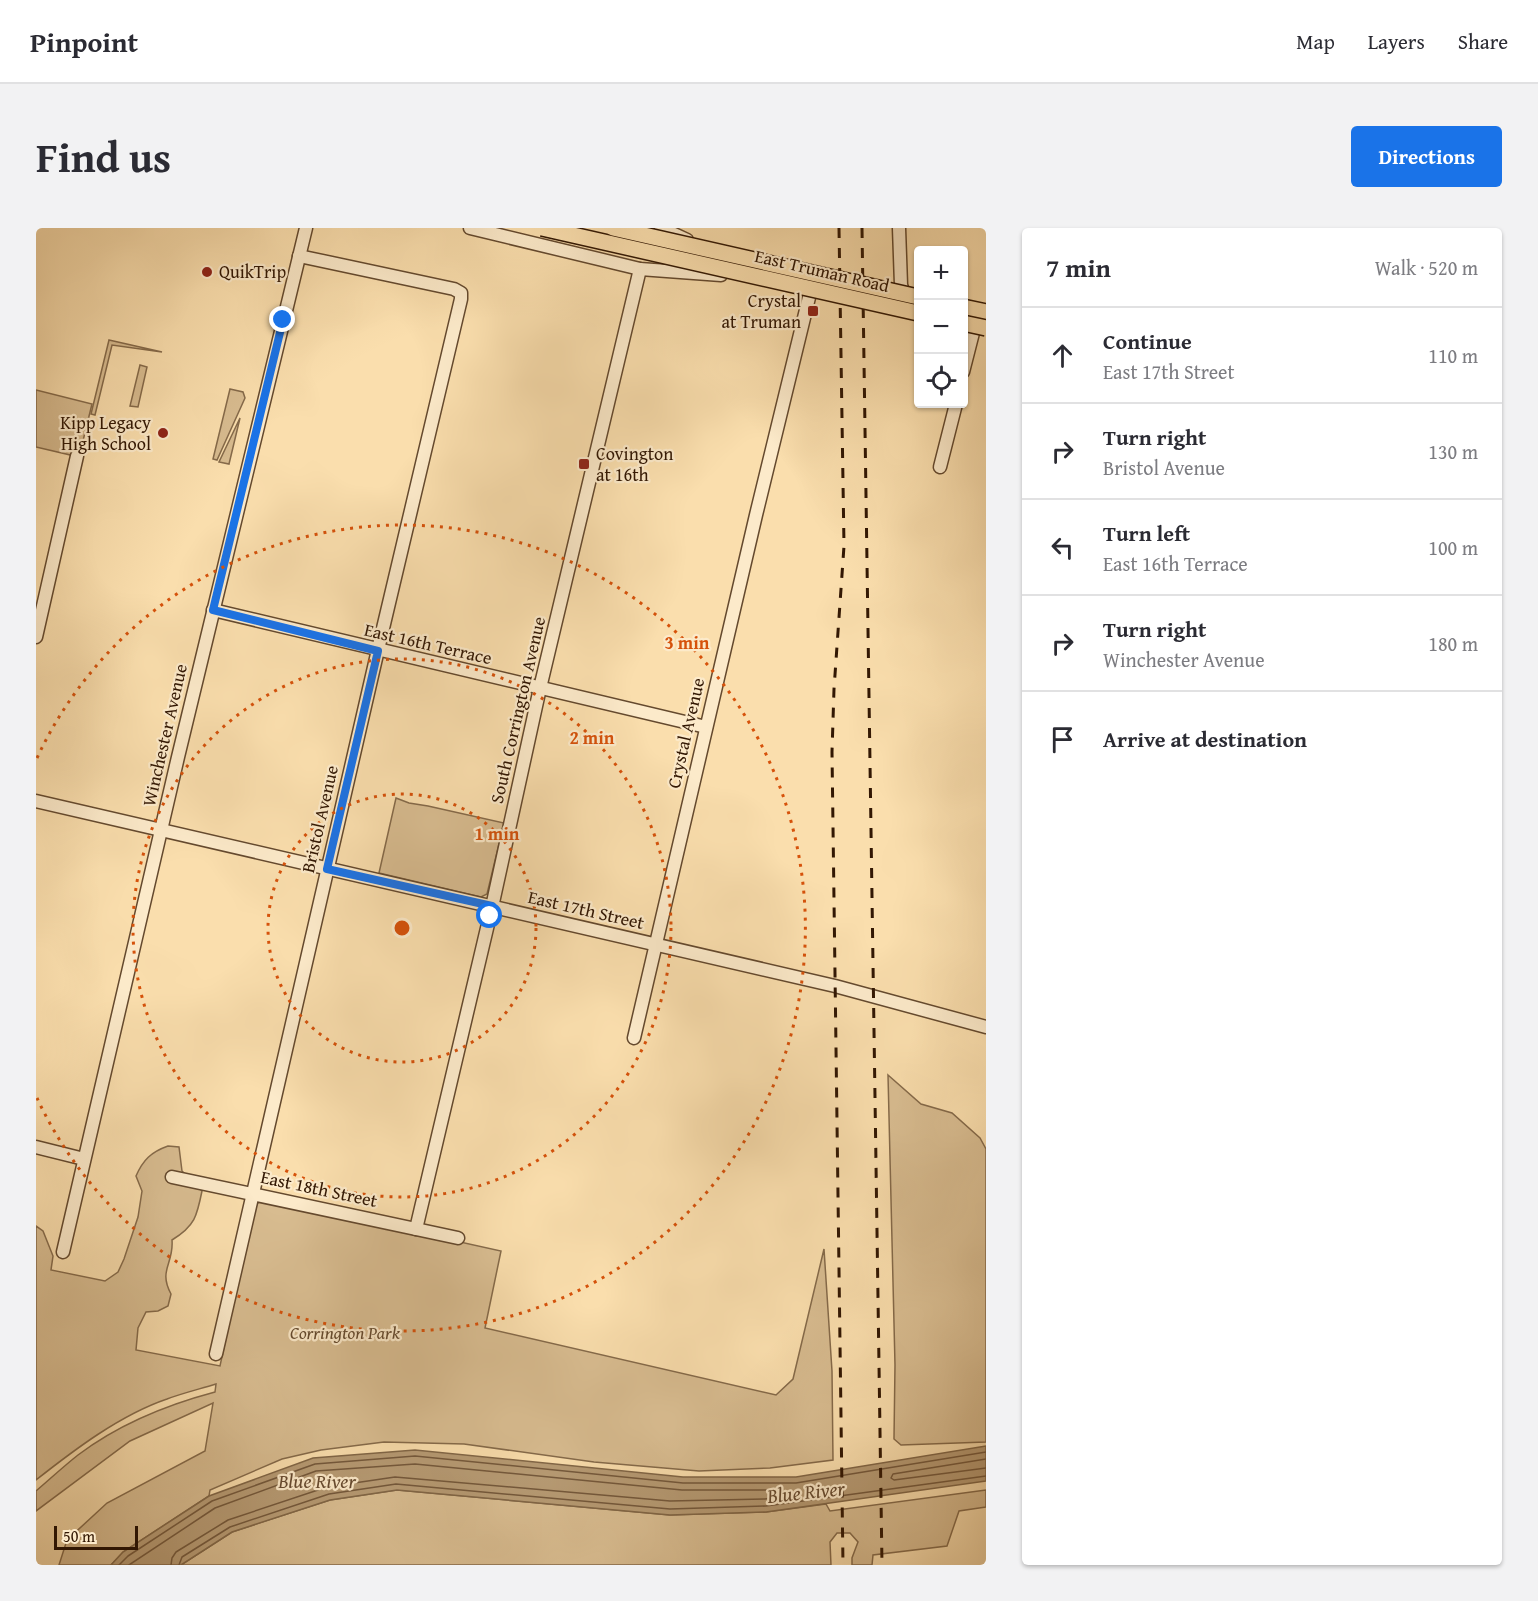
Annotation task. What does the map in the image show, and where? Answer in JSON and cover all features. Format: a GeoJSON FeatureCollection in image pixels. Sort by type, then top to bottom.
{"type":"FeatureCollection","features":[{"type":"Feature","properties":{"kind":"main road","name":"East Truman Road"},"geometry":{"type":"LineString","coordinates":[[542,228],[914,309]]}},
{"type":"Feature","properties":{"kind":"main road","name":"East Truman Road"},"geometry":{"type":"LineString","coordinates":[[613,228],[914,296]]}},
{"type":"Feature","properties":{"kind":"street","name":"Winchester Avenue"},"geometry":{"type":"LineString","coordinates":[[63,1252],[213,610],[306,228]]}},
{"type":"Feature","properties":{"kind":"street"},"geometry":{"type":"LineString","coordinates":[[470,228],[640,269],[713,273],[809,296]]}},
{"type":"Feature","properties":{"kind":"street","name":"Crystal Avenue"},"geometry":{"type":"LineString","coordinates":[[634,1038],[815,275],[716,254],[661,228]]}},
{"type":"Feature","properties":{"kind":"street"},"geometry":{"type":"LineString","coordinates":[[899,228],[901,285],[906,301],[914,307]]}},
{"type":"Feature","properties":{"kind":"street","name":"Bristol Avenue"},"geometry":{"type":"LineString","coordinates":[[216,1354],[461,293],[454,289],[300,255]]}},
{"type":"Feature","properties":{"kind":"street","name":"South Corrington Avenue"},"geometry":{"type":"LineString","coordinates":[[416,1228],[492,906],[540,688],[640,269]]}},
{"type":"Feature","properties":{"kind":"street"},"geometry":{"type":"LineString","coordinates":[[968,354],[977,321]]}},
{"type":"Feature","properties":{"kind":"street"},"geometry":{"type":"LineString","coordinates":[[940,467],[955,408]]}},
{"type":"Feature","properties":{"kind":"street"},"geometry":{"type":"LineString","coordinates":[[36,637],[77,456]]}},
{"type":"Feature","properties":{"kind":"street","name":"East 16th Terrace"},"geometry":{"type":"LineString","coordinates":[[213,610],[706,727]]}},
{"type":"Feature","properties":{"kind":"street","name":"East 17th Street"},"geometry":{"type":"LineString","coordinates":[[36,801],[835,986],[984,1027]]}},
{"type":"Feature","properties":{"kind":"street"},"geometry":{"type":"LineString","coordinates":[[984,1027],[986,1013]]}},
{"type":"Feature","properties":{"kind":"street"},"geometry":{"type":"LineString","coordinates":[[36,1148],[84,1159]]}},
{"type":"Feature","properties":{"kind":"street","name":"East 18th Street"},"geometry":{"type":"LineString","coordinates":[[172,1178],[458,1238]]}},
{"type":"Feature","properties":{"kind":"green space"},"geometry":{"type":"Polygon","coordinates":[[[109,340],[162,352],[112,345],[95,415],[91,414],[109,340]]]}},
{"type":"Feature","properties":{"kind":"green space"},"geometry":{"type":"Polygon","coordinates":[[[140,365],[147,367],[138,407],[130,406],[140,365]]]}},
{"type":"Feature","properties":{"kind":"green space"},"geometry":{"type":"Polygon","coordinates":[[[230,389],[243,392],[245,398],[217,460],[213,459],[230,389]]]}},
{"type":"Feature","properties":{"kind":"green space"},"geometry":{"type":"Polygon","coordinates":[[[36,390],[92,404],[79,457],[36,447],[36,390]]]}},
{"type":"Feature","properties":{"kind":"green space"},"geometry":{"type":"Polygon","coordinates":[[[240,418],[229,464],[219,462],[240,418]]]}},
{"type":"Feature","properties":{"kind":"green space"},"geometry":{"type":"Polygon","coordinates":[[[396,798],[409,803],[504,823],[487,894],[481,897],[379,873],[396,798]]]}},
{"type":"Feature","properties":{"kind":"green space"},"geometry":{"type":"Polygon","coordinates":[[[888,1075],[921,1104],[952,1113],[980,1138],[986,1149],[986,1442],[901,1445],[894,1439],[895,1365],[888,1075]]]}},
{"type":"Feature","properties":{"kind":"green space","name":"Corrington Park"},"geometry":{"type":"Polygon","coordinates":[[[168,1146],[179,1147],[182,1171],[202,1191],[194,1220],[186,1230],[172,1240],[166,1273],[167,1286],[171,1294],[168,1306],[158,1311],[146,1312],[138,1328],[136,1350],[220,1366],[253,1211],[259,1201],[266,1199],[501,1251],[485,1328],[776,1395],[793,1379],[824,1249],[832,1371],[833,1460],[770,1468],[699,1471],[594,1462],[464,1444],[384,1442],[321,1450],[282,1459],[210,1490],[209,1496],[123,1552],[111,1565],[59,1565],[67,1540],[107,1503],[205,1451],[213,1403],[130,1441],[36,1511],[36,1491],[94,1444],[144,1417],[215,1392],[216,1384],[167,1399],[132,1414],[82,1445],[36,1480],[36,1226],[43,1231],[53,1256],[51,1270],[105,1281],[118,1272],[138,1217],[142,1191],[136,1176],[148,1157],[168,1146]]]}},
{"type":"Feature","properties":{"kind":"green space"},"geometry":{"type":"Polygon","coordinates":[[[397,1490],[670,1515],[766,1512],[826,1504],[830,1511],[986,1490],[986,1507],[959,1511],[947,1546],[873,1555],[872,1565],[852,1565],[858,1542],[850,1533],[837,1533],[830,1542],[831,1565],[181,1565],[232,1532],[330,1500],[397,1490]]]}},
{"type":"Feature","properties":{"kind":"water","name":"Blue River"},"geometry":{"type":"Polygon","coordinates":[[[986,1446],[986,1481],[766,1512],[670,1515],[397,1490],[330,1500],[232,1532],[181,1565],[111,1565],[123,1552],[209,1496],[313,1458],[415,1450],[683,1477],[796,1477],[986,1446]]]}},
{"type":"Feature","properties":{"kind":"railway"},"geometry":{"type":"LineString","coordinates":[[839,228],[844,546],[832,752],[843,1565]]}},
{"type":"Feature","properties":{"kind":"railway"},"geometry":{"type":"LineString","coordinates":[[862,228],[882,1565]]}},
{"type":"Feature","properties":{"kind":"place","name":"QuikTrip"},"geometry":{"type":"Point","coordinates":[207,272]}},
{"type":"Feature","properties":{"kind":"place","name":"Crystal at Truman"},"geometry":{"type":"Point","coordinates":[813,311]}},
{"type":"Feature","properties":{"kind":"place","name":"Kipp Legacy High School"},"geometry":{"type":"Point","coordinates":[163,433]}},
{"type":"Feature","properties":{"kind":"place","name":"Covington at 16th"},"geometry":{"type":"Point","coordinates":[584,464]}},
{"type":"Feature","properties":{"kind":"route"},"geometry":{"type":"LineString","coordinates":[[283,320],[213,610],[378,651],[327,869],[492,906],[490,916]]}}]}
